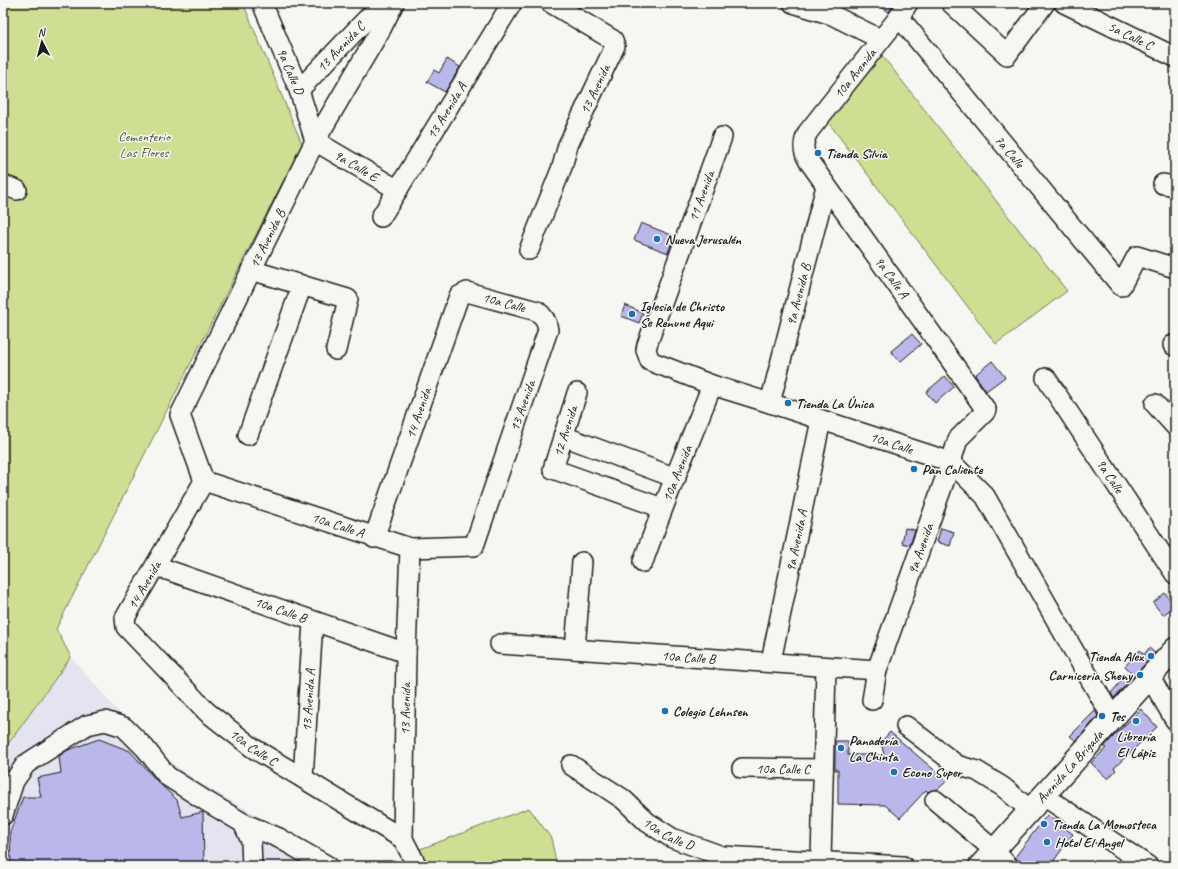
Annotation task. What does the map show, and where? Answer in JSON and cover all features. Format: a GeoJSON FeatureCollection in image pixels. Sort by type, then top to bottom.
{"type":"FeatureCollection","features":[{"type":"Feature","properties":{"kind":"main road","name":"Avenida La Brigada"},"geometry":{"type":"LineString","coordinates":[[994,861],[1037,803],[1175,649]]}},
{"type":"Feature","properties":{"kind":"street","name":"9a Calle D"},"geometry":{"type":"LineString","coordinates":[[262,3],[299,90],[315,141]]}},
{"type":"Feature","properties":{"kind":"street","name":"13 Avenida C"},"geometry":{"type":"LineString","coordinates":[[299,90],[382,3]]}},
{"type":"Feature","properties":{"kind":"street","name":"13 Avenida B"},"geometry":{"type":"LineString","coordinates":[[204,481],[180,415],[315,141],[381,29],[394,3]]}},
{"type":"Feature","properties":{"kind":"street","name":"13 Avenida A"},"geometry":{"type":"LineString","coordinates":[[381,217],[512,3]]}},
{"type":"Feature","properties":{"kind":"street","name":"13 Avenida"},"geometry":{"type":"LineString","coordinates":[[529,250],[562,167],[568,145],[615,48],[613,40],[551,3]]}},
{"type":"Feature","properties":{"kind":"street"},"geometry":{"type":"LineString","coordinates":[[794,3],[832,15],[880,39]]}},
{"type":"Feature","properties":{"kind":"street"},"geometry":{"type":"LineString","coordinates":[[951,3],[1007,55],[1045,3]]}},
{"type":"Feature","properties":{"kind":"street","name":"5a Calle C"},"geometry":{"type":"LineString","coordinates":[[1064,3],[1175,57]]}},
{"type":"Feature","properties":{"kind":"street","name":"10a Avenida"},"geometry":{"type":"LineString","coordinates":[[804,144],[808,132],[904,10]]}},
{"type":"Feature","properties":{"kind":"street","name":"7a Calle"},"geometry":{"type":"LineString","coordinates":[[904,10],[1121,286],[1137,256],[1175,268]]}},
{"type":"Feature","properties":{"kind":"street","name":"11 Avenida"},"geometry":{"type":"LineString","coordinates":[[647,345],[722,137]]}},
{"type":"Feature","properties":{"kind":"street","name":"9a Calle E"},"geometry":{"type":"LineString","coordinates":[[315,141],[398,190]]}},
{"type":"Feature","properties":{"kind":"street","name":"9a Calle A"},"geometry":{"type":"LineString","coordinates":[[804,144],[805,156],[985,407]]}},
{"type":"Feature","properties":{"kind":"street","name":"9a Avenida B"},"geometry":{"type":"LineString","coordinates":[[770,403],[826,186]]}},
{"type":"Feature","properties":{"kind":"street"},"geometry":{"type":"LineString","coordinates":[[251,270],[348,299],[336,350]]}},
{"type":"Feature","properties":{"kind":"street"},"geometry":{"type":"LineString","coordinates":[[248,435],[302,285]]}},
{"type":"Feature","properties":{"kind":"street","name":"10a Calle"},"geometry":{"type":"LineString","coordinates":[[467,292],[542,314]]}},
{"type":"Feature","properties":{"kind":"street","name":"14 Avenida"},"geometry":{"type":"LineString","coordinates":[[374,538],[459,296],[467,292]]}},
{"type":"Feature","properties":{"kind":"street","name":"13 Avenida"},"geometry":{"type":"LineString","coordinates":[[475,544],[548,330],[542,314]]}},
{"type":"Feature","properties":{"kind":"street","name":"10a Calle"},"geometry":{"type":"LineString","coordinates":[[647,345],[646,350],[650,361],[712,385],[951,462],[985,496],[1113,719]]}},
{"type":"Feature","properties":{"kind":"street","name":"9a Calle"},"geometry":{"type":"LineString","coordinates":[[1046,378],[1175,574]]}},
{"type":"Feature","properties":{"kind":"street","name":"10a Avenida"},"geometry":{"type":"LineString","coordinates":[[643,562],[662,508],[676,478],[712,385]]}},
{"type":"Feature","properties":{"kind":"street","name":"12 Avenida"},"geometry":{"type":"LineString","coordinates":[[577,393],[553,468],[554,470],[662,508]]}},
{"type":"Feature","properties":{"kind":"street"},"geometry":{"type":"LineString","coordinates":[[1155,404],[1175,426]]}},
{"type":"Feature","properties":{"kind":"street","name":"9a Avenida"},"geometry":{"type":"LineString","coordinates":[[872,700],[877,670],[958,439],[985,412],[985,407]]}},
{"type":"Feature","properties":{"kind":"street","name":"9a Avenida A"},"geometry":{"type":"LineString","coordinates":[[771,661],[821,420]]}},
{"type":"Feature","properties":{"kind":"street"},"geometry":{"type":"LineString","coordinates":[[563,436],[676,478]]}},
{"type":"Feature","properties":{"kind":"street","name":"10a Calle A"},"geometry":{"type":"LineString","coordinates":[[204,481],[374,538],[410,548],[471,547],[475,544]]}},
{"type":"Feature","properties":{"kind":"street","name":"14 Avenida"},"geometry":{"type":"LineString","coordinates":[[126,627],[125,618],[204,481]]}},
{"type":"Feature","properties":{"kind":"street","name":"13 Avenida"},"geometry":{"type":"LineString","coordinates":[[410,548],[406,653],[403,839],[417,866]]}},
{"type":"Feature","properties":{"kind":"street"},"geometry":{"type":"LineString","coordinates":[[575,649],[582,562]]}},
{"type":"Feature","properties":{"kind":"street","name":"10a Calle B"},"geometry":{"type":"LineString","coordinates":[[156,566],[313,622],[406,653]]}},
{"type":"Feature","properties":{"kind":"street","name":"13 Avenida A"},"geometry":{"type":"LineString","coordinates":[[303,778],[313,622]]}},
{"type":"Feature","properties":{"kind":"street","name":"10a Calle C"},"geometry":{"type":"LineString","coordinates":[[126,627],[213,717],[253,748],[403,839]]}},
{"type":"Feature","properties":{"kind":"street","name":"10a Calle B"},"geometry":{"type":"LineString","coordinates":[[500,644],[771,661],[826,668],[877,670]]}},
{"type":"Feature","properties":{"kind":"street"},"geometry":{"type":"LineString","coordinates":[[821,860],[826,668]]}},
{"type":"Feature","properties":{"kind":"street"},"geometry":{"type":"LineString","coordinates":[[1150,677],[1175,720]]}},
{"type":"Feature","properties":{"kind":"street"},"geometry":{"type":"LineString","coordinates":[[3,815],[14,781],[26,764],[87,725],[105,721],[124,727],[145,748],[167,776],[243,823],[279,838],[328,866]]}},
{"type":"Feature","properties":{"kind":"street"},"geometry":{"type":"LineString","coordinates":[[906,726],[957,765],[977,771],[1148,866]]}},
{"type":"Feature","properties":{"kind":"street","name":"10a Calle D"},"geometry":{"type":"LineString","coordinates":[[571,765],[623,799],[647,822],[672,838],[722,856],[821,860],[903,866]]}},
{"type":"Feature","properties":{"kind":"street","name":"10a Calle C"},"geometry":{"type":"LineString","coordinates":[[742,768],[823,768]]}},
{"type":"Feature","properties":{"kind":"street"},"geometry":{"type":"LineString","coordinates":[[935,800],[994,861]]}},
{"type":"Feature","properties":{"kind":"street"},"geometry":{"type":"LineString","coordinates":[[243,823],[251,842],[252,866]]}},
{"type":"Feature","properties":{"kind":"shaded area"},"geometry":{"type":"Polygon","coordinates":[[[71,657],[147,745],[198,782],[312,846],[335,866],[3,866],[3,751],[71,657]]]}},
{"type":"Feature","properties":{"kind":"green space","name":"Cementerio Las Flores"},"geometry":{"type":"Polygon","coordinates":[[[3,3],[243,3],[302,144],[56,629],[71,657],[3,751],[3,3]]]}},
{"type":"Feature","properties":{"kind":"green space"},"geometry":{"type":"Polygon","coordinates":[[[877,49],[1067,291],[996,344],[828,122],[846,88],[877,49]]]}},
{"type":"Feature","properties":{"kind":"green space"},"geometry":{"type":"Polygon","coordinates":[[[529,808],[551,838],[557,866],[423,866],[415,851],[529,808]]]}},
{"type":"Feature","properties":{"kind":"building"},"geometry":{"type":"Polygon","coordinates":[[[875,3],[895,3],[889,12],[875,3]]]}},
{"type":"Feature","properties":{"kind":"building"},"geometry":{"type":"Polygon","coordinates":[[[447,59],[460,67],[445,92],[427,82],[434,70],[439,73],[447,59]]]}},
{"type":"Feature","properties":{"kind":"building","name":"Nueva Jerusalén"},"geometry":{"type":"Polygon","coordinates":[[[641,223],[674,236],[668,253],[634,240],[641,223]]]}},
{"type":"Feature","properties":{"kind":"building","name":"Iglesia de Christo Se Renune Aqui"},"geometry":{"type":"Polygon","coordinates":[[[625,305],[643,313],[639,323],[621,316],[625,305]]]}},
{"type":"Feature","properties":{"kind":"building"},"geometry":{"type":"Polygon","coordinates":[[[912,334],[921,344],[900,362],[891,351],[912,334]]]}},
{"type":"Feature","properties":{"kind":"building"},"geometry":{"type":"Polygon","coordinates":[[[992,361],[1005,377],[986,391],[975,375],[992,361]]]}},
{"type":"Feature","properties":{"kind":"building"},"geometry":{"type":"Polygon","coordinates":[[[945,376],[954,387],[935,403],[926,392],[945,376]]]}},
{"type":"Feature","properties":{"kind":"building"},"geometry":{"type":"Polygon","coordinates":[[[905,528],[915,530],[910,545],[902,543],[905,528]]]}},
{"type":"Feature","properties":{"kind":"building"},"geometry":{"type":"Polygon","coordinates":[[[941,528],[954,532],[950,546],[937,542],[941,528]]]}},
{"type":"Feature","properties":{"kind":"building"},"geometry":{"type":"Polygon","coordinates":[[[1165,593],[1175,606],[1163,615],[1153,603],[1165,593]]]}},
{"type":"Feature","properties":{"kind":"building"},"geometry":{"type":"Polygon","coordinates":[[[1149,648],[1155,653],[1114,698],[1111,693],[1130,671],[1125,666],[1140,650],[1144,655],[1149,648]]]}},
{"type":"Feature","properties":{"kind":"building"},"geometry":{"type":"Polygon","coordinates":[[[1141,709],[1157,727],[1114,768],[1116,770],[1108,779],[1091,763],[1106,748],[1104,747],[1113,737],[1141,709]]]}},
{"type":"Feature","properties":{"kind":"building"},"geometry":{"type":"Polygon","coordinates":[[[1095,711],[1098,716],[1076,741],[1070,736],[1095,711]]]}},
{"type":"Feature","properties":{"kind":"building"},"geometry":{"type":"Polygon","coordinates":[[[890,732],[947,781],[938,789],[928,792],[926,790],[900,818],[885,805],[838,804],[838,770],[835,770],[835,741],[848,741],[848,755],[884,755],[881,742],[890,732]]]}},
{"type":"Feature","properties":{"kind":"building"},"geometry":{"type":"Polygon","coordinates":[[[99,739],[130,751],[156,780],[177,800],[182,817],[203,812],[204,866],[11,866],[10,832],[23,797],[41,797],[37,778],[61,773],[59,756],[68,750],[99,739]]]}},
{"type":"Feature","properties":{"kind":"building"},"geometry":{"type":"Polygon","coordinates":[[[1047,815],[1073,834],[1050,866],[1025,866],[1015,857],[1047,815]]]}},
{"type":"Feature","properties":{"kind":"place","name":"Tienda Silvia"},"geometry":{"type":"Point","coordinates":[818,153]}},
{"type":"Feature","properties":{"kind":"place","name":"Nueva Jerusalén"},"geometry":{"type":"Point","coordinates":[657,239]}},
{"type":"Feature","properties":{"kind":"place","name":"Iglesia de Christo Se Renune Aqui"},"geometry":{"type":"Point","coordinates":[632,314]}},
{"type":"Feature","properties":{"kind":"place","name":"Tienda La Única"},"geometry":{"type":"Point","coordinates":[788,403]}},
{"type":"Feature","properties":{"kind":"place","name":"Pan Caliente"},"geometry":{"type":"Point","coordinates":[914,469]}},
{"type":"Feature","properties":{"kind":"place","name":"Tienda Alex"},"geometry":{"type":"Point","coordinates":[1151,656]}},
{"type":"Feature","properties":{"kind":"place","name":"Carniceria Sheny"},"geometry":{"type":"Point","coordinates":[1140,675]}},
{"type":"Feature","properties":{"kind":"place","name":"Colegio Lehnsen"},"geometry":{"type":"Point","coordinates":[665,711]}},
{"type":"Feature","properties":{"kind":"place","name":"Tes"},"geometry":{"type":"Point","coordinates":[1102,716]}},
{"type":"Feature","properties":{"kind":"place","name":"Librería El Lápiz"},"geometry":{"type":"Point","coordinates":[1136,721]}},
{"type":"Feature","properties":{"kind":"place","name":"Panadería La Chinta"},"geometry":{"type":"Point","coordinates":[841,748]}},
{"type":"Feature","properties":{"kind":"place","name":"Econo Super"},"geometry":{"type":"Point","coordinates":[894,772]}},
{"type":"Feature","properties":{"kind":"place","name":"Tienda La Momosteca"},"geometry":{"type":"Point","coordinates":[1044,824]}},
{"type":"Feature","properties":{"kind":"place","name":"Hotel El Angel"},"geometry":{"type":"Point","coordinates":[1047,842]}}]}
